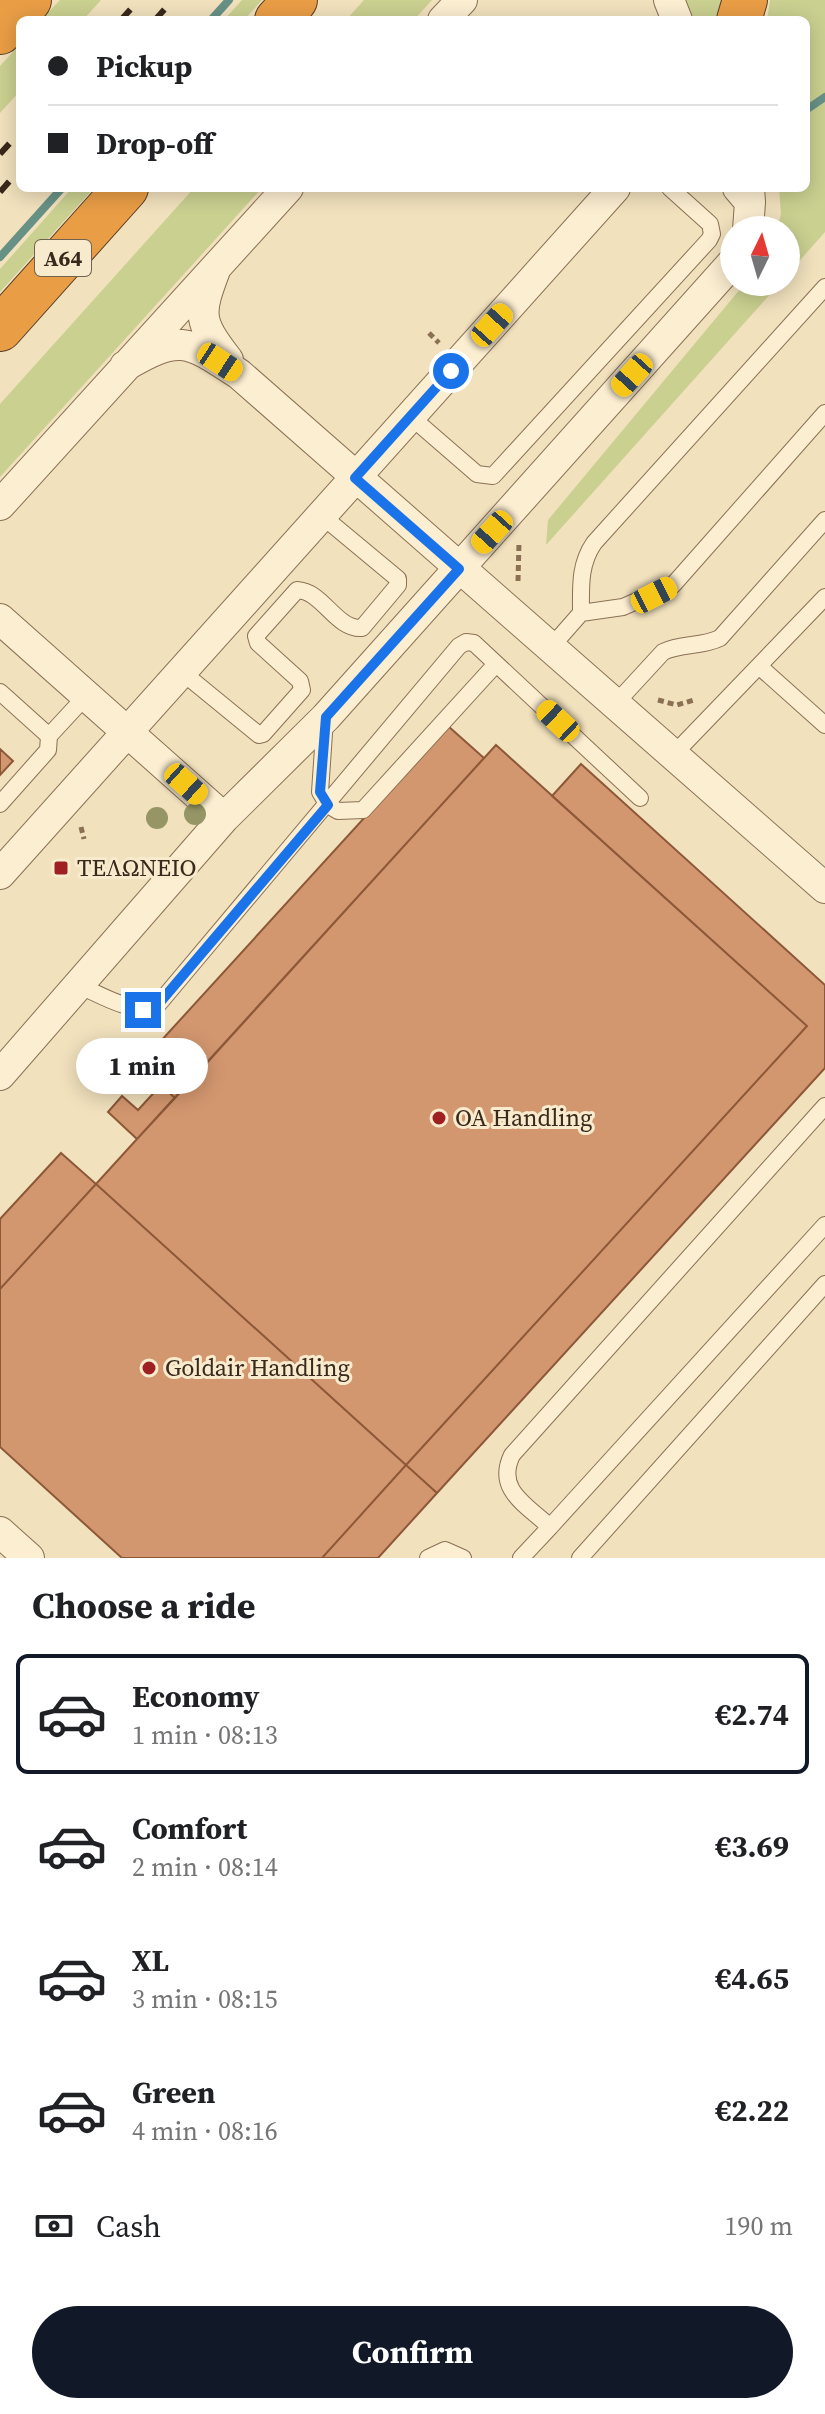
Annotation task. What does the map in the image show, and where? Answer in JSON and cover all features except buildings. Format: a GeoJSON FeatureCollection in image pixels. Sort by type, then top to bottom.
{"type":"FeatureCollection","features":[{"type":"Feature","properties":{"kind":"highway"},"geometry":{"type":"LineString","coordinates":[[0,32],[29,0]]}},
{"type":"Feature","properties":{"kind":"highway"},"geometry":{"type":"LineString","coordinates":[[281,16],[295,0]]}},
{"type":"Feature","properties":{"kind":"highway","name":"Α64"},"geometry":{"type":"LineString","coordinates":[[0,329],[122,192]]}},
{"type":"Feature","properties":{"kind":"street"},"geometry":{"type":"LineString","coordinates":[[447,16],[462,0]]}},
{"type":"Feature","properties":{"kind":"street"},"geometry":{"type":"LineString","coordinates":[[0,505],[284,192]]}},
{"type":"Feature","properties":{"kind":"street"},"geometry":{"type":"LineString","coordinates":[[0,874],[611,192]]}},
{"type":"Feature","properties":{"kind":"street"},"geometry":{"type":"LineString","coordinates":[[218,263],[204,299],[203,317],[207,332],[239,374],[459,569],[552,646],[624,694],[674,754],[825,888]]}},
{"type":"Feature","properties":{"kind":"street"},"geometry":{"type":"LineString","coordinates":[[0,1075],[224,818],[326,717],[720,277]]}},
{"type":"Feature","properties":{"kind":"street"},"geometry":{"type":"LineString","coordinates":[[125,366],[156,348],[189,345],[239,374]]}},
{"type":"Feature","properties":{"kind":"street"},"geometry":{"type":"LineString","coordinates":[[1,619],[224,818]]}},
{"type":"Feature","properties":{"kind":"street"},"geometry":{"type":"LineString","coordinates":[[0,1532],[29,1558]]}},
{"type":"Feature","properties":{"kind":"lane"},"geometry":{"type":"LineString","coordinates":[[410,416],[477,474],[493,476],[709,240],[712,234],[710,224],[674,192]]}},
{"type":"Feature","properties":{"kind":"lane"},"geometry":{"type":"LineString","coordinates":[[581,613],[581,572],[584,557],[594,543],[825,287]]}},
{"type":"Feature","properties":{"kind":"lane"},"geometry":{"type":"LineString","coordinates":[[552,646],[581,613],[623,607],[673,585],[825,413]]}},
{"type":"Feature","properties":{"kind":"lane"},"geometry":{"type":"LineString","coordinates":[[182,672],[254,733],[263,734],[302,690],[302,685],[258,643],[256,636],[297,590],[307,591],[349,626],[362,628],[398,585],[398,579],[321,515]]}},
{"type":"Feature","properties":{"kind":"lane"},"geometry":{"type":"LineString","coordinates":[[624,694],[663,652],[673,647],[710,643],[720,638],[825,520]]}},
{"type":"Feature","properties":{"kind":"lane"},"geometry":{"type":"LineString","coordinates":[[674,754],[825,597]]}},
{"type":"Feature","properties":{"kind":"lane"},"geometry":{"type":"LineString","coordinates":[[78,985],[128,1007],[143,1010],[156,1007],[459,646],[466,642],[474,643],[640,798]]}},
{"type":"Feature","properties":{"kind":"lane"},"geometry":{"type":"LineString","coordinates":[[326,717],[320,792],[328,805],[338,811],[363,810],[496,664]]}},
{"type":"Feature","properties":{"kind":"lane"},"geometry":{"type":"LineString","coordinates":[[760,667],[825,725]]}},
{"type":"Feature","properties":{"kind":"lane"},"geometry":{"type":"LineString","coordinates":[[0,692],[49,736]]}},
{"type":"Feature","properties":{"kind":"lane"},"geometry":{"type":"LineString","coordinates":[[0,804],[48,750],[49,736],[86,696]]}},
{"type":"Feature","properties":{"kind":"lane"},"geometry":{"type":"LineString","coordinates":[[550,1527],[510,1489],[505,1478],[506,1466],[512,1455],[825,1106]]}},
{"type":"Feature","properties":{"kind":"lane"},"geometry":{"type":"LineString","coordinates":[[521,1558],[825,1225]]}},
{"type":"Feature","properties":{"kind":"lane"},"geometry":{"type":"LineString","coordinates":[[580,1558],[825,1284]]}},
{"type":"Feature","properties":{"kind":"lane"},"geometry":{"type":"LineString","coordinates":[[428,1558],[445,1550],[463,1558]]}},
{"type":"Feature","properties":{"kind":"path"},"geometry":{"type":"LineString","coordinates":[[516,535],[519,542],[517,584],[520,589]]}},
{"type":"Feature","properties":{"kind":"path"},"geometry":{"type":"LineString","coordinates":[[624,694],[677,705],[693,701],[704,690]]}},
{"type":"Feature","properties":{"kind":"green space"},"geometry":{"type":"Polygon","coordinates":[[[60,0],[101,0],[87,16],[45,16],[60,0]]]}},
{"type":"Feature","properties":{"kind":"green space"},"geometry":{"type":"Polygon","coordinates":[[[242,0],[262,0],[248,16],[228,16],[242,0]]]}},
{"type":"Feature","properties":{"kind":"green space"},"geometry":{"type":"Polygon","coordinates":[[[364,0],[432,0],[418,16],[350,16],[364,0]]]}},
{"type":"Feature","properties":{"kind":"green space"},"geometry":{"type":"Polygon","coordinates":[[[684,0],[726,0],[718,16],[692,16],[684,0]]]}},
{"type":"Feature","properties":{"kind":"green space"},"geometry":{"type":"Polygon","coordinates":[[[770,0],[825,0],[825,232],[800,260],[800,216],[780,216],[779,192],[810,192],[810,16],[768,16],[770,0]]]}},
{"type":"Feature","properties":{"kind":"green space"},"geometry":{"type":"Polygon","coordinates":[[[16,48],[16,95],[0,113],[0,66],[16,48]]]}},
{"type":"Feature","properties":{"kind":"green space"},"geometry":{"type":"Polygon","coordinates":[[[68,192],[90,192],[0,292],[0,269],[68,192]]]}},
{"type":"Feature","properties":{"kind":"green space"},"geometry":{"type":"Polygon","coordinates":[[[190,192],[258,192],[0,477],[0,404],[190,192]]]}},
{"type":"Feature","properties":{"kind":"green space"},"geometry":{"type":"Polygon","coordinates":[[[734,296],[768,296],[546,545],[548,520],[734,296]]]}},
{"type":"Feature","properties":{"kind":"waterway"},"geometry":{"type":"LineString","coordinates":[[215,16],[229,0]]}},
{"type":"Feature","properties":{"kind":"waterway"},"geometry":{"type":"LineString","coordinates":[[810,107],[825,97]]}},
{"type":"Feature","properties":{"kind":"waterway"},"geometry":{"type":"LineString","coordinates":[[0,257],[58,192]]}},
{"type":"Feature","properties":{"kind":"railway"},"geometry":{"type":"LineString","coordinates":[[125,16],[139,0]]}},
{"type":"Feature","properties":{"kind":"railway"},"geometry":{"type":"LineString","coordinates":[[159,16],[173,0]]}},
{"type":"Feature","properties":{"kind":"railway"},"geometry":{"type":"LineString","coordinates":[[0,154],[16,136]]}},
{"type":"Feature","properties":{"kind":"railway"},"geometry":{"type":"LineString","coordinates":[[0,192],[16,174]]}},
{"type":"Feature","properties":{"kind":"place","name":"ΤΕΛΩΝΕΙΟ"},"geometry":{"type":"Point","coordinates":[61,868]}},
{"type":"Feature","properties":{"kind":"place","name":"OA Handling"},"geometry":{"type":"Point","coordinates":[439,1118]}},
{"type":"Feature","properties":{"kind":"place","name":"Goldair Handling"},"geometry":{"type":"Point","coordinates":[149,1368]}},
{"type":"Feature","properties":{"kind":"route"},"geometry":{"type":"LineString","coordinates":[[143,1010],[156,1007],[328,805],[320,792],[326,717],[459,569],[355,478],[451,371]]}}]}
